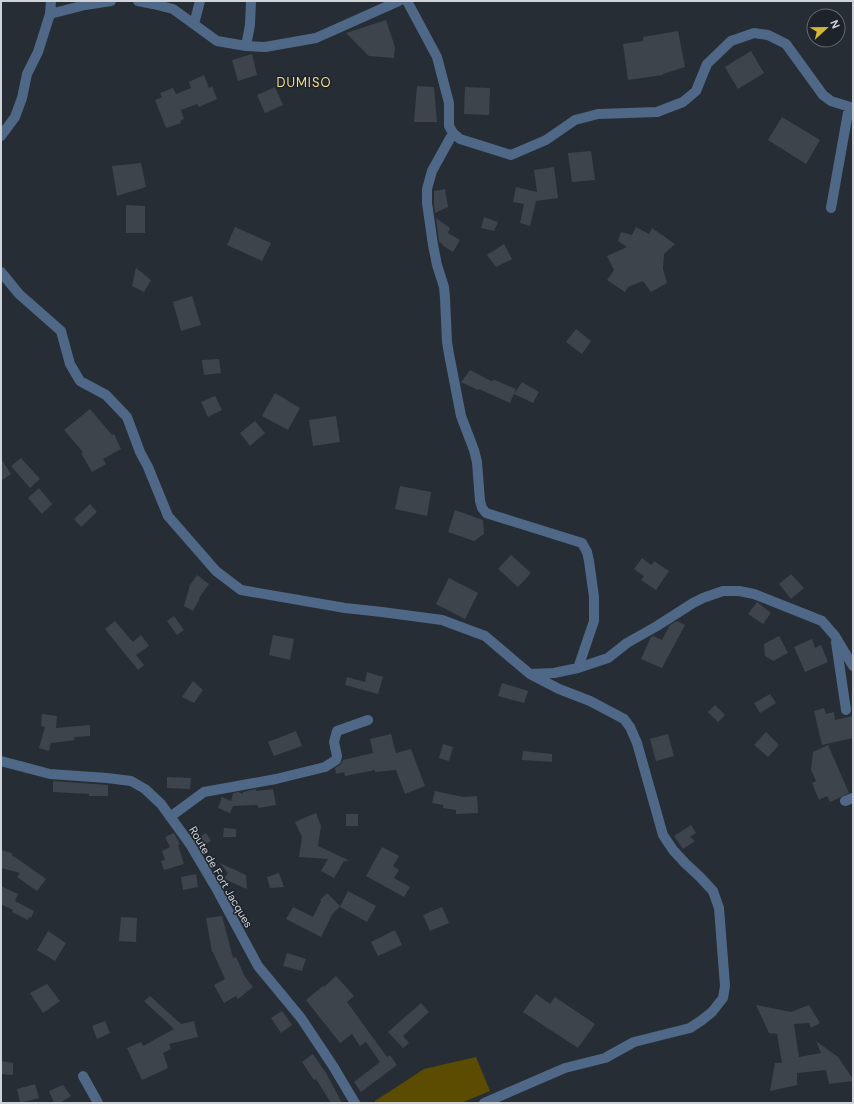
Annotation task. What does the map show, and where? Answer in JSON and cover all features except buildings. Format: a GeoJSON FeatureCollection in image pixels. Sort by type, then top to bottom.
{"type":"FeatureCollection","features":[{"type":"Feature","properties":{"kind":"street"},"geometry":{"type":"LineString","coordinates":[[1,136],[15,116],[22,98],[27,74],[38,52],[50,14],[51,1]]}},
{"type":"Feature","properties":{"kind":"street"},"geometry":{"type":"LineString","coordinates":[[50,14],[85,4],[111,1]]}},
{"type":"Feature","properties":{"kind":"street"},"geometry":{"type":"LineString","coordinates":[[138,1],[173,9],[217,41],[246,46],[265,47],[316,38],[399,1]]}},
{"type":"Feature","properties":{"kind":"street"},"geometry":{"type":"LineString","coordinates":[[194,24],[200,1]]}},
{"type":"Feature","properties":{"kind":"street"},"geometry":{"type":"LineString","coordinates":[[246,46],[250,25],[251,1]]}},
{"type":"Feature","properties":{"kind":"street"},"geometry":{"type":"LineString","coordinates":[[407,1],[437,56],[449,103],[449,126],[453,133],[460,139],[511,155],[546,140],[575,120],[598,114],[657,112],[683,102],[696,91],[707,64],[731,41],[754,33],[768,35],[786,44],[823,95],[831,100],[851,107],[831,208]]}},
{"type":"Feature","properties":{"kind":"street"},"geometry":{"type":"LineString","coordinates":[[453,133],[432,171],[427,189],[426,202],[434,252],[444,287],[449,354],[462,416],[477,462],[480,501],[482,508],[486,513],[582,543],[587,552],[589,561],[594,596],[594,621],[578,668]]}},
{"type":"Feature","properties":{"kind":"street"},"geometry":{"type":"LineString","coordinates":[[1,272],[19,294],[61,331],[70,364],[80,381],[106,395],[128,417],[140,452],[168,516],[216,571],[241,590],[345,608],[442,620],[485,636],[530,674],[559,689],[590,701],[616,714],[624,719],[630,728],[637,743],[663,835],[673,850],[713,891],[719,908],[726,986],[723,998],[712,1012],[690,1028],[634,1042],[605,1058],[565,1068],[484,1103]]}},
{"type":"Feature","properties":{"kind":"street"},"geometry":{"type":"LineString","coordinates":[[530,674],[554,673],[578,668],[608,658],[628,643],[693,603],[723,591],[739,591],[754,594],[822,621],[835,636],[853,666]]}},
{"type":"Feature","properties":{"kind":"street"},"geometry":{"type":"LineString","coordinates":[[835,636],[846,710]]}},
{"type":"Feature","properties":{"kind":"street"},"geometry":{"type":"LineString","coordinates":[[170,817],[204,792],[276,779],[325,767],[336,760],[334,742],[337,731],[368,720]]}},
{"type":"Feature","properties":{"kind":"street","name":"Route de Fort Jacques"},"geometry":{"type":"LineString","coordinates":[[1,761],[50,774],[131,781],[145,789],[161,804],[190,844],[220,895],[258,966],[301,1018],[333,1066],[355,1103]]}},
{"type":"Feature","properties":{"kind":"street"},"geometry":{"type":"LineString","coordinates":[[83,1076],[98,1103]]}},
{"type":"Feature","properties":{"kind":"shaded area"},"geometry":{"type":"Polygon","coordinates":[[[476,1057],[490,1091],[461,1103],[375,1103],[375,1101],[424,1069],[476,1057]]]}},
{"type":"Feature","properties":{"kind":"district","name":"DUMISO"},"geometry":{"type":"Point","coordinates":[304,82]}}]}
